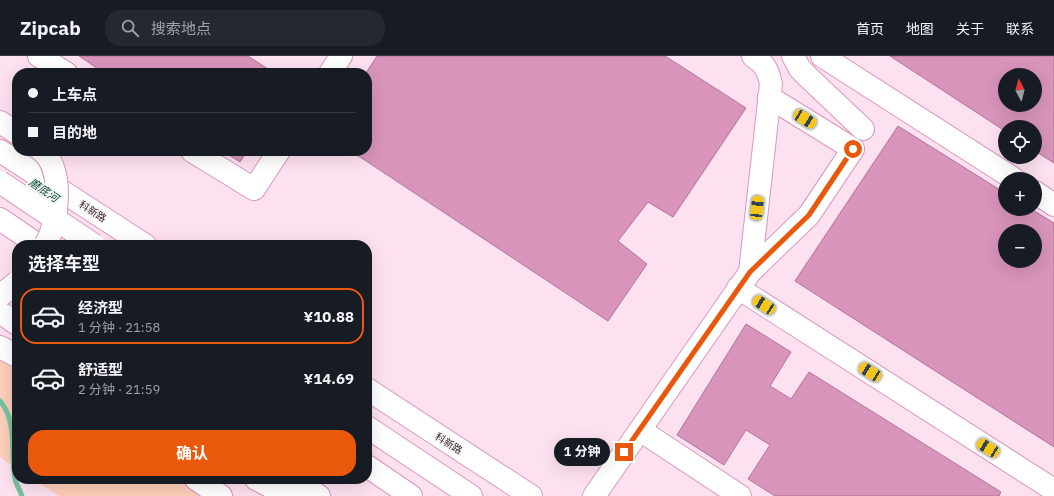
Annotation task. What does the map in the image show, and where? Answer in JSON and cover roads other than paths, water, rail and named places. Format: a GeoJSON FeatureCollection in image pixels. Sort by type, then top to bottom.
{"type":"FeatureCollection","features":[{"type":"Feature","properties":{"kind":"main road"},"geometry":{"type":"LineString","coordinates":[[39,56],[58,68]]}},
{"type":"Feature","properties":{"kind":"main road"},"geometry":{"type":"LineString","coordinates":[[744,280],[770,84],[769,72],[764,63],[753,56]]}},
{"type":"Feature","properties":{"kind":"main road"},"geometry":{"type":"LineString","coordinates":[[793,56],[800,69],[863,129]]}},
{"type":"Feature","properties":{"kind":"main road"},"geometry":{"type":"LineString","coordinates":[[822,56],[1003,172]]}},
{"type":"Feature","properties":{"kind":"main road"},"geometry":{"type":"LineString","coordinates":[[594,496],[744,280],[809,215],[853,149],[769,97]]}},
{"type":"Feature","properties":{"kind":"main road"},"geometry":{"type":"LineString","coordinates":[[0,122],[12,130]]}},
{"type":"Feature","properties":{"kind":"main road","name":"科新路"},"geometry":{"type":"LineString","coordinates":[[0,151],[137,240]]}},
{"type":"Feature","properties":{"kind":"main road"},"geometry":{"type":"LineString","coordinates":[[47,156],[55,175],[57,199],[51,236],[48,240]]}},
{"type":"Feature","properties":{"kind":"main road"},"geometry":{"type":"LineString","coordinates":[[200,156],[254,189],[276,156]]}},
{"type":"Feature","properties":{"kind":"main road"},"geometry":{"type":"LineString","coordinates":[[0,182],[87,240]]}},
{"type":"Feature","properties":{"kind":"main road"},"geometry":{"type":"LineString","coordinates":[[1042,197],[1054,205]]}},
{"type":"Feature","properties":{"kind":"main road"},"geometry":{"type":"LineString","coordinates":[[0,219],[31,240]]}},
{"type":"Feature","properties":{"kind":"main road"},"geometry":{"type":"LineString","coordinates":[[744,280],[1054,490]]}},
{"type":"Feature","properties":{"kind":"main road"},"geometry":{"type":"LineString","coordinates":[[0,283],[12,291]]}},
{"type":"Feature","properties":{"kind":"main road"},"geometry":{"type":"LineString","coordinates":[[0,296],[12,286]]}},
{"type":"Feature","properties":{"kind":"main road"},"geometry":{"type":"LineString","coordinates":[[0,312],[12,320]]}},
{"type":"Feature","properties":{"kind":"main road"},"geometry":{"type":"LineString","coordinates":[[0,347],[12,354]]}},
{"type":"Feature","properties":{"kind":"main road","name":"科新路"},"geometry":{"type":"LineString","coordinates":[[372,392],[531,496]]}},
{"type":"Feature","properties":{"kind":"main road"},"geometry":{"type":"LineString","coordinates":[[372,430],[471,496]]}},
{"type":"Feature","properties":{"kind":"main road"},"geometry":{"type":"LineString","coordinates":[[640,430],[740,496]]}},
{"type":"Feature","properties":{"kind":"main road"},"geometry":{"type":"LineString","coordinates":[[372,469],[411,496]]}},
{"type":"Feature","properties":{"kind":"main road"},"geometry":{"type":"LineString","coordinates":[[203,484],[221,496]]}},
{"type":"Feature","properties":{"kind":"main road"},"geometry":{"type":"LineString","coordinates":[[258,484],[276,496]]}},
{"type":"Feature","properties":{"kind":"main road"},"geometry":{"type":"LineString","coordinates":[[266,484],[289,496]]}},
{"type":"Feature","properties":{"kind":"main road"},"geometry":{"type":"LineString","coordinates":[[301,484],[319,496]]}},
{"type":"Feature","properties":{"kind":"waterway","name":"磨底河"},"geometry":{"type":"LineString","coordinates":[[0,401],[6,409],[9,418],[12,438]]}},
{"type":"Feature","properties":{"kind":"waterway","name":"磨底河"},"geometry":{"type":"LineString","coordinates":[[16,484],[22,496]]}}]}
